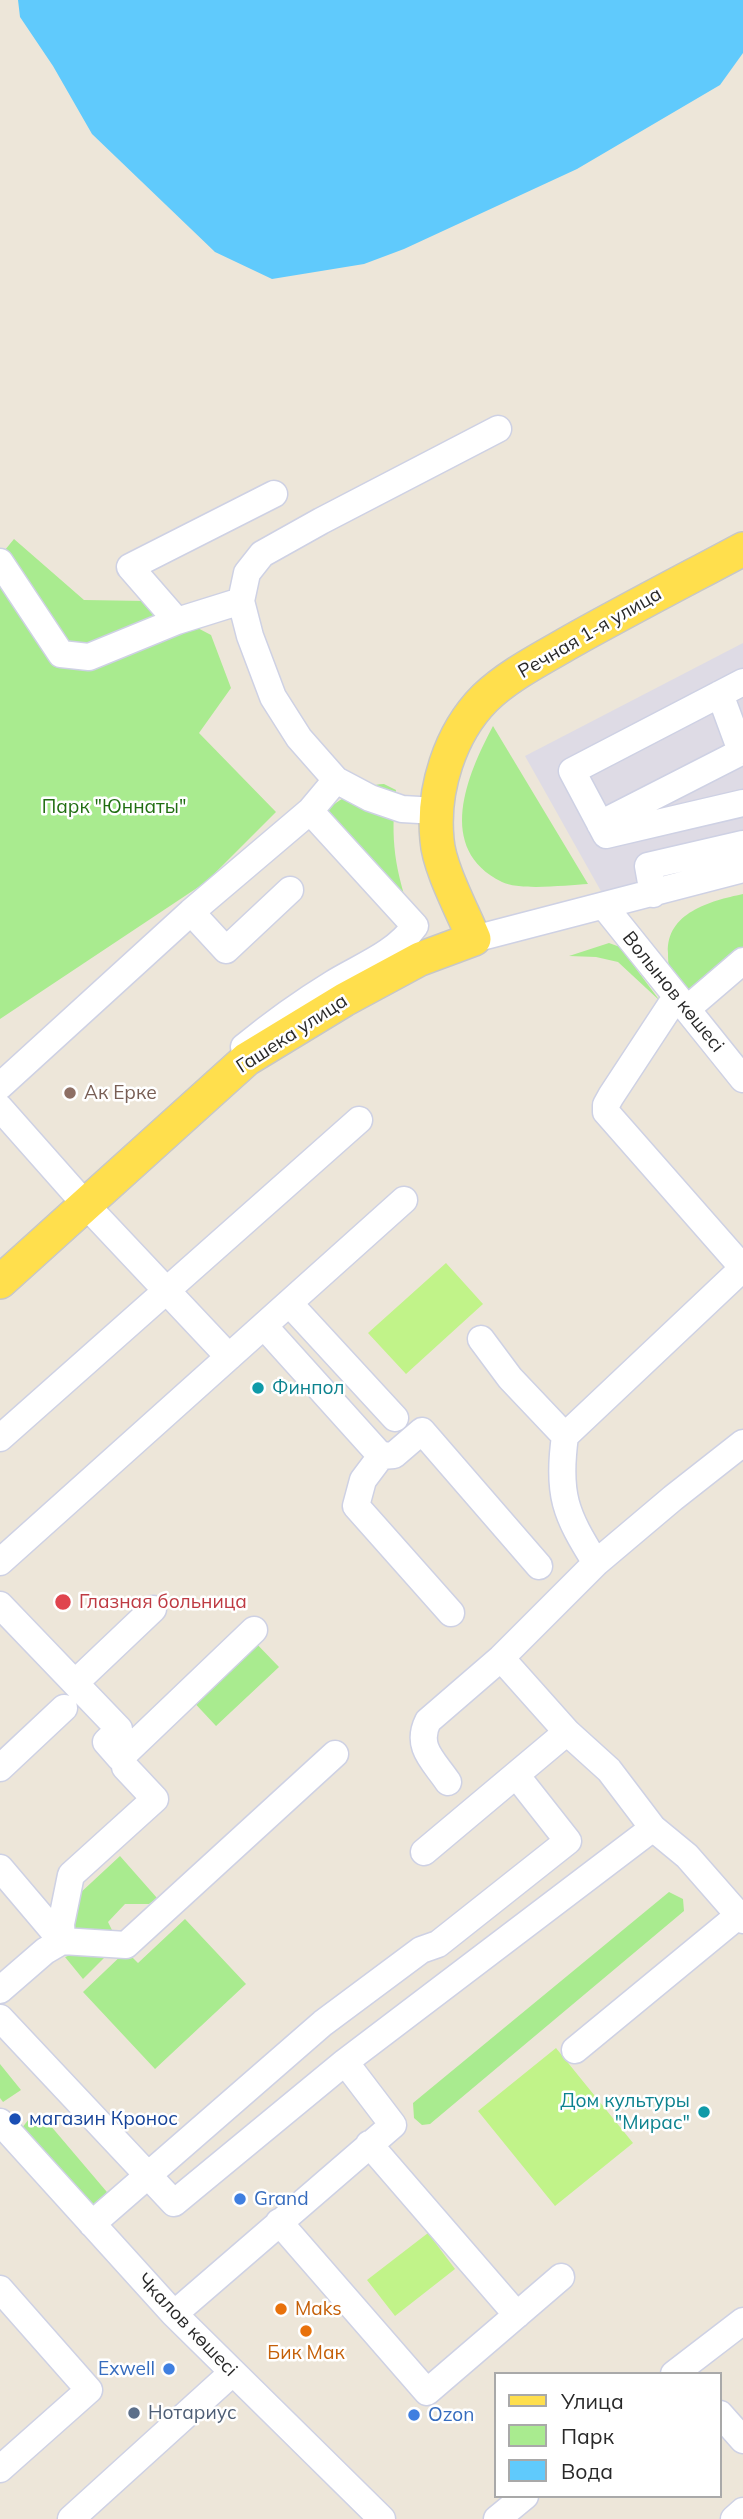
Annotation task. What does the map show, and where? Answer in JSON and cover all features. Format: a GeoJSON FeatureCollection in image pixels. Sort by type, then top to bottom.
{"type":"FeatureCollection","features":[{"type":"Feature","properties":{"kind":"main road","name":"Речная 1-я улица"},"geometry":{"type":"LineString","coordinates":[[474,939],[437,842],[436,811],[444,768],[463,729],[485,698],[526,667],[743,550]]}},
{"type":"Feature","properties":{"kind":"main road","name":"Гашека улица"},"geometry":{"type":"LineString","coordinates":[[0,1282],[80,1198],[247,1059],[344,1000],[420,959],[474,939]]}},
{"type":"Feature","properties":{"kind":"street"},"geometry":{"type":"LineString","coordinates":[[436,811],[402,809],[370,798],[336,780],[299,738],[273,697],[250,636],[241,601],[247,573],[262,554],[498,429]]}},
{"type":"Feature","properties":{"kind":"street"},"geometry":{"type":"LineString","coordinates":[[177,621],[130,567],[274,494]]}},
{"type":"Feature","properties":{"kind":"street"},"geometry":{"type":"LineString","coordinates":[[0,562],[61,654],[89,657],[177,621],[241,601]]}},
{"type":"Feature","properties":{"kind":"street"},"geometry":{"type":"LineString","coordinates":[[600,824],[742,751],[732,688],[572,771],[600,824],[606,835],[743,803]]}},
{"type":"Feature","properties":{"kind":"street"},"geometry":{"type":"LineString","coordinates":[[0,1086],[191,912],[310,811],[336,780]]}},
{"type":"Feature","properties":{"kind":"street"},"geometry":{"type":"LineString","coordinates":[[80,1198],[271,1025],[334,982],[369,964],[406,938],[415,926],[310,811]]}},
{"type":"Feature","properties":{"kind":"street"},"geometry":{"type":"LineString","coordinates":[[653,894],[648,866],[743,844]]}},
{"type":"Feature","properties":{"kind":"street","name":"Гашека улица"},"geometry":{"type":"LineString","coordinates":[[474,939],[743,869]]}},
{"type":"Feature","properties":{"kind":"street"},"geometry":{"type":"LineString","coordinates":[[191,912],[226,950],[290,890]]}},
{"type":"Feature","properties":{"kind":"street","name":"Волынов көшесі"},"geometry":{"type":"LineString","coordinates":[[604,906],[743,1079]]}},
{"type":"Feature","properties":{"kind":"street"},"geometry":{"type":"LineString","coordinates":[[596,1563],[575,1530],[562,1493],[565,1436],[743,1268],[606,1112],[606,1105],[681,1003],[743,961]]}},
{"type":"Feature","properties":{"kind":"street"},"geometry":{"type":"LineString","coordinates":[[0,1108],[229,1357]]}},
{"type":"Feature","properties":{"kind":"street"},"geometry":{"type":"LineString","coordinates":[[0,1438],[359,1120]]}},
{"type":"Feature","properties":{"kind":"street"},"geometry":{"type":"LineString","coordinates":[[0,1562],[404,1200]]}},
{"type":"Feature","properties":{"kind":"street"},"geometry":{"type":"LineString","coordinates":[[289,1303],[395,1418]]}},
{"type":"Feature","properties":{"kind":"street"},"geometry":{"type":"LineString","coordinates":[[264,1326],[382,1456]]}},
{"type":"Feature","properties":{"kind":"street"},"geometry":{"type":"LineString","coordinates":[[481,1339],[510,1378],[565,1436]]}},
{"type":"Feature","properties":{"kind":"street"},"geometry":{"type":"LineString","coordinates":[[451,1613],[356,1506],[363,1480],[382,1456],[394,1455],[422,1431],[539,1566]]}},
{"type":"Feature","properties":{"kind":"street"},"geometry":{"type":"LineString","coordinates":[[448,1782],[423,1745],[422,1733],[428,1721],[501,1658],[596,1563],[673,1497],[743,1443]]}},
{"type":"Feature","properties":{"kind":"street"},"geometry":{"type":"LineString","coordinates":[[0,1605],[119,1729],[106,1742],[120,1758],[254,1630]]}},
{"type":"Feature","properties":{"kind":"street"},"geometry":{"type":"LineString","coordinates":[[75,1683],[153,1609]]}},
{"type":"Feature","properties":{"kind":"street"},"geometry":{"type":"LineString","coordinates":[[501,1658],[567,1732],[609,1770],[653,1828],[687,1856],[741,1917],[575,2050]]}},
{"type":"Feature","properties":{"kind":"street"},"geometry":{"type":"LineString","coordinates":[[0,1768],[64,1708]]}},
{"type":"Feature","properties":{"kind":"street"},"geometry":{"type":"LineString","coordinates":[[424,1852],[567,1732]]}},
{"type":"Feature","properties":{"kind":"street"},"geometry":{"type":"LineString","coordinates":[[0,1990],[45,1951],[62,1941],[126,1945],[335,1754]]}},
{"type":"Feature","properties":{"kind":"street"},"geometry":{"type":"LineString","coordinates":[[62,1941],[61,1924],[71,1875],[155,1799],[125,1767]]}},
{"type":"Feature","properties":{"kind":"street"},"geometry":{"type":"LineString","coordinates":[[92,2224],[323,2023],[421,1951],[438,1944],[568,1841],[516,1775]]}},
{"type":"Feature","properties":{"kind":"street"},"geometry":{"type":"LineString","coordinates":[[0,2018],[174,2203],[345,2062],[653,1828]]}},
{"type":"Feature","properties":{"kind":"street"},"geometry":{"type":"LineString","coordinates":[[0,1868],[62,1941]]}},
{"type":"Feature","properties":{"kind":"street"},"geometry":{"type":"LineString","coordinates":[[174,2315],[393,2125],[345,2062]]}},
{"type":"Feature","properties":{"kind":"street","name":"Чкалов көшесі"},"geometry":{"type":"LineString","coordinates":[[0,2122],[174,2315],[382,2519]]}},
{"type":"Feature","properties":{"kind":"street"},"geometry":{"type":"LineString","coordinates":[[369,2144],[517,2315]]}},
{"type":"Feature","properties":{"kind":"street"},"geometry":{"type":"LineString","coordinates":[[279,2222],[427,2392],[561,2277]]}},
{"type":"Feature","properties":{"kind":"street"},"geometry":{"type":"LineString","coordinates":[[0,2289],[89,2390],[0,2469]]}},
{"type":"Feature","properties":{"kind":"street"},"geometry":{"type":"LineString","coordinates":[[680,2372],[743,2321]]}},
{"type":"Feature","properties":{"kind":"street"},"geometry":{"type":"LineString","coordinates":[[71,2519],[232,2373]]}},
{"type":"Feature","properties":{"kind":"street"},"geometry":{"type":"LineString","coordinates":[[722,2416],[743,2440]]}},
{"type":"Feature","properties":{"kind":"street"},"geometry":{"type":"LineString","coordinates":[[497,2519],[523,2498]]}},
{"type":"Feature","properties":{"kind":"street"},"geometry":{"type":"LineString","coordinates":[[734,2519],[743,2511]]}},
{"type":"Feature","properties":{"kind":"shaded area"},"geometry":{"type":"Polygon","coordinates":[[[743,643],[743,857],[602,893],[525,756],[743,643]]]}},
{"type":"Feature","properties":{"kind":"green space","name":"Парк \"Юннаты\""},"geometry":{"type":"Polygon","coordinates":[[[14,539],[84,600],[146,601],[211,635],[231,688],[199,733],[276,812],[206,882],[0,1019],[0,556],[14,539]]]}},
{"type":"Feature","properties":{"kind":"green space"},"geometry":{"type":"Polygon","coordinates":[[[493,726],[588,884],[544,887],[510,885],[481,868],[469,851],[463,831],[467,788],[493,726]]]}},
{"type":"Feature","properties":{"kind":"green space"},"geometry":{"type":"Polygon","coordinates":[[[384,784],[396,790],[395,854],[411,916],[322,813],[359,790],[384,784]]]}},
{"type":"Feature","properties":{"kind":"green space"},"geometry":{"type":"Polygon","coordinates":[[[743,894],[743,952],[687,998],[669,966],[669,939],[674,928],[692,911],[704,905],[743,894]]]}},
{"type":"Feature","properties":{"kind":"green space"},"geometry":{"type":"Polygon","coordinates":[[[609,943],[620,947],[660,1001],[618,962],[596,957],[569,956],[609,943]]]}},
{"type":"Feature","properties":{"kind":"green space"},"geometry":{"type":"Polygon","coordinates":[[[446,1263],[483,1304],[406,1374],[368,1333],[446,1263]]]}},
{"type":"Feature","properties":{"kind":"green space"},"geometry":{"type":"Polygon","coordinates":[[[251,1638],[279,1667],[216,1726],[189,1697],[251,1638]]]}},
{"type":"Feature","properties":{"kind":"green space"},"geometry":{"type":"Polygon","coordinates":[[[120,1856],[157,1898],[149,1904],[125,1904],[108,1922],[114,1934],[107,1937],[67,1927],[78,1895],[120,1856]]]}},
{"type":"Feature","properties":{"kind":"green space"},"geometry":{"type":"Polygon","coordinates":[[[669,1892],[683,1899],[684,1911],[430,2124],[422,2125],[414,2118],[413,2103],[669,1892]]]}},
{"type":"Feature","properties":{"kind":"green space"},"geometry":{"type":"Polygon","coordinates":[[[185,1919],[246,1984],[155,2069],[83,1992],[126,1951],[138,1963],[185,1919]]]}},
{"type":"Feature","properties":{"kind":"green space"},"geometry":{"type":"Polygon","coordinates":[[[110,1952],[83,1979],[65,1957],[76,1953],[110,1952]]]}},
{"type":"Feature","properties":{"kind":"green space"},"geometry":{"type":"Polygon","coordinates":[[[556,2048],[633,2143],[555,2206],[478,2111],[556,2048]]]}},
{"type":"Feature","properties":{"kind":"green space"},"geometry":{"type":"Polygon","coordinates":[[[0,2064],[21,2090],[3,2102],[0,2098],[0,2064]]]}},
{"type":"Feature","properties":{"kind":"green space"},"geometry":{"type":"Polygon","coordinates":[[[38,2117],[50,2125],[112,2198],[94,2214],[21,2129],[29,2119],[38,2117]]]}},
{"type":"Feature","properties":{"kind":"green space"},"geometry":{"type":"Polygon","coordinates":[[[428,2233],[455,2269],[395,2316],[367,2280],[428,2233]]]}},
{"type":"Feature","properties":{"kind":"water"},"geometry":{"type":"Polygon","coordinates":[[[18,0],[743,0],[743,53],[720,85],[577,169],[404,249],[364,264],[272,279],[215,252],[92,134],[53,66],[20,17],[18,0]]]}},
{"type":"Feature","properties":{"kind":"place","name":"Ак Ерке"},"geometry":{"type":"Point","coordinates":[70,1093]}},
{"type":"Feature","properties":{"kind":"place","name":"Финпол"},"geometry":{"type":"Point","coordinates":[258,1388]}},
{"type":"Feature","properties":{"kind":"place","name":"Глазная больница"},"geometry":{"type":"Point","coordinates":[63,1602]}},
{"type":"Feature","properties":{"kind":"place","name":"Дом культуры \"Мирас\""},"geometry":{"type":"Point","coordinates":[704,2112]}},
{"type":"Feature","properties":{"kind":"place","name":"магазин Кронос"},"geometry":{"type":"Point","coordinates":[15,2119]}},
{"type":"Feature","properties":{"kind":"place","name":"Grand"},"geometry":{"type":"Point","coordinates":[240,2199]}},
{"type":"Feature","properties":{"kind":"place","name":"Maks"},"geometry":{"type":"Point","coordinates":[281,2309]}},
{"type":"Feature","properties":{"kind":"place","name":"Бик Мак"},"geometry":{"type":"Point","coordinates":[306,2331]}},
{"type":"Feature","properties":{"kind":"place","name":"Exwell"},"geometry":{"type":"Point","coordinates":[169,2369]}},
{"type":"Feature","properties":{"kind":"place","name":"Нотариус"},"geometry":{"type":"Point","coordinates":[134,2413]}},
{"type":"Feature","properties":{"kind":"place","name":"Ozon"},"geometry":{"type":"Point","coordinates":[414,2415]}}]}
